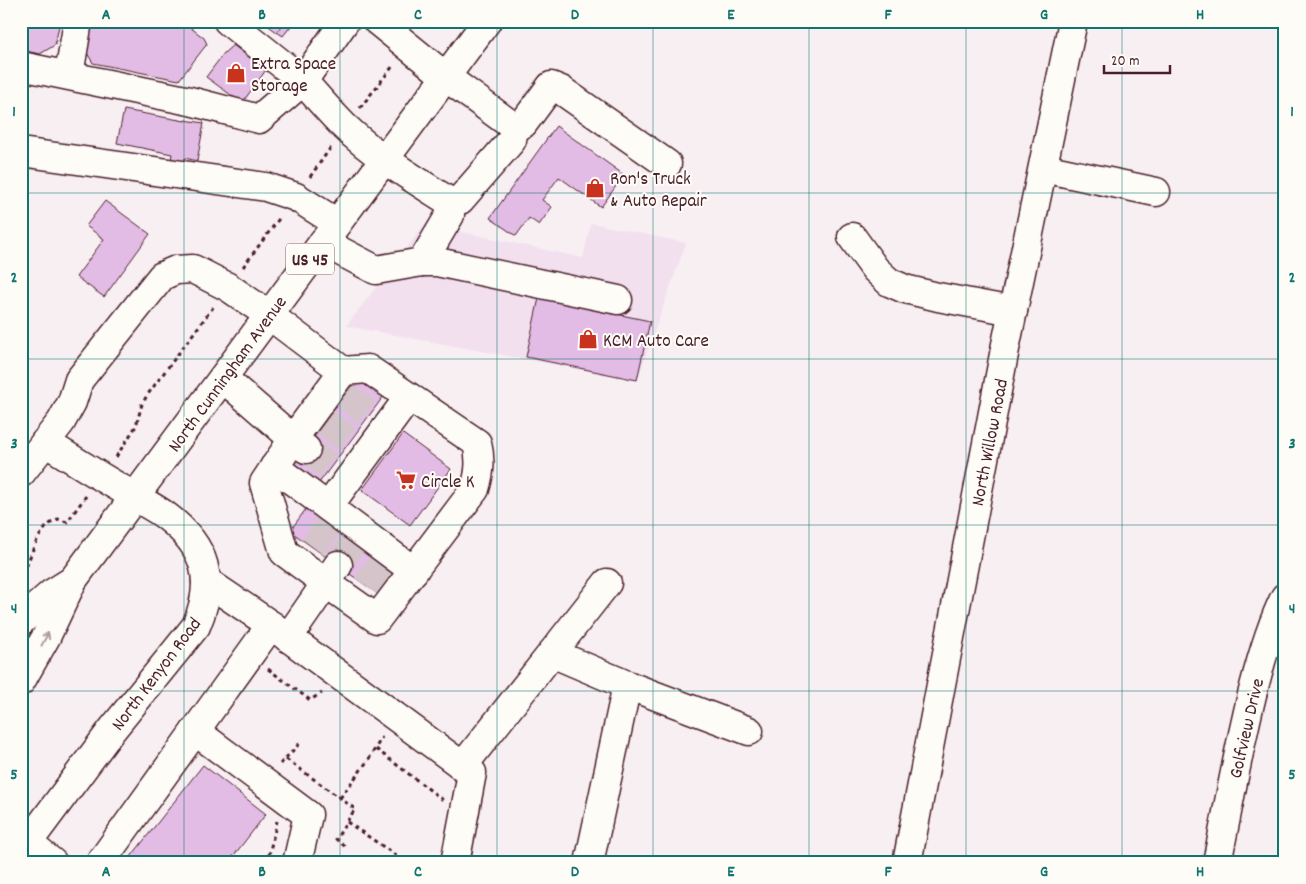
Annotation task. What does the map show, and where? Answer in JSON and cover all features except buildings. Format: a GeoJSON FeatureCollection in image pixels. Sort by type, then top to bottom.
{"type":"FeatureCollection","features":[{"type":"Feature","properties":{"kind":"street"},"geometry":{"type":"LineString","coordinates":[[69,75],[78,21]]}},
{"type":"Feature","properties":{"kind":"street"},"geometry":{"type":"LineString","coordinates":[[228,21],[302,81],[345,127],[385,159],[450,202],[460,200],[512,140],[514,127]]}},
{"type":"Feature","properties":{"kind":"street"},"geometry":{"type":"LineString","coordinates":[[21,66],[190,101],[259,119],[302,81],[345,21]]}},
{"type":"Feature","properties":{"kind":"street"},"geometry":{"type":"LineString","coordinates":[[377,21],[514,127]]}},
{"type":"Feature","properties":{"kind":"street","name":"North Willow Road"},"geometry":{"type":"LineString","coordinates":[[907,863],[1013,312],[1074,21]]}},
{"type":"Feature","properties":{"kind":"street","name":"North Cunningham Avenue"},"geometry":{"type":"LineString","coordinates":[[21,682],[46,637],[73,580],[385,159],[483,23]]}},
{"type":"Feature","properties":{"kind":"street"},"geometry":{"type":"LineString","coordinates":[[514,127],[523,124],[551,86],[561,90],[667,164]]}},
{"type":"Feature","properties":{"kind":"street"},"geometry":{"type":"LineString","coordinates":[[21,152],[266,187],[296,197],[330,233],[376,270],[422,262],[437,262],[618,300]]}},
{"type":"Feature","properties":{"kind":"street"},"geometry":{"type":"LineString","coordinates":[[1043,168],[1156,192]]}},
{"type":"Feature","properties":{"kind":"street"},"geometry":{"type":"LineString","coordinates":[[422,262],[450,215],[450,202]]}},
{"type":"Feature","properties":{"kind":"street"},"geometry":{"type":"LineString","coordinates":[[852,237],[875,268],[889,282],[905,289],[938,297],[1013,312]]}},
{"type":"Feature","properties":{"kind":"street"},"geometry":{"type":"LineString","coordinates":[[21,473],[61,422],[72,402],[79,380],[162,276],[176,270],[193,269],[228,286],[269,315],[340,384]]}},
{"type":"Feature","properties":{"kind":"street"},"geometry":{"type":"LineString","coordinates":[[368,369],[477,442],[481,461],[475,489],[378,618],[360,594],[307,556],[284,552],[264,483],[274,467],[299,444],[340,384],[368,369]]}},
{"type":"Feature","properties":{"kind":"street"},"geometry":{"type":"LineString","coordinates":[[223,378],[299,444]]}},
{"type":"Feature","properties":{"kind":"street"},"geometry":{"type":"LineString","coordinates":[[332,515],[339,474],[378,421],[410,397]]}},
{"type":"Feature","properties":{"kind":"street","name":"North Kenyon Road"},"geometry":{"type":"LineString","coordinates":[[24,848],[111,731],[196,626],[203,608],[206,581],[202,561],[195,544],[188,534],[165,515],[45,442]]}},
{"type":"Feature","properties":{"kind":"street"},"geometry":{"type":"LineString","coordinates":[[274,467],[358,536],[387,557],[414,571]]}},
{"type":"Feature","properties":{"kind":"street"},"geometry":{"type":"LineString","coordinates":[[100,863],[249,656],[279,631],[332,574]]}},
{"type":"Feature","properties":{"kind":"street","name":"North Cunningham Avenue"},"geometry":{"type":"LineString","coordinates":[[21,621],[51,594],[73,580]]}},
{"type":"Feature","properties":{"kind":"street"},"geometry":{"type":"LineString","coordinates":[[206,581],[279,631],[472,773],[455,863]]}},
{"type":"Feature","properties":{"kind":"street"},"geometry":{"type":"LineString","coordinates":[[462,767],[607,583]]}},
{"type":"Feature","properties":{"kind":"street","name":"Golfview Drive"},"geometry":{"type":"LineString","coordinates":[[1217,863],[1244,723],[1262,658],[1277,612],[1285,597]]}},
{"type":"Feature","properties":{"kind":"street"},"geometry":{"type":"LineString","coordinates":[[552,653],[626,685],[749,731]]}},
{"type":"Feature","properties":{"kind":"street"},"geometry":{"type":"LineString","coordinates":[[589,863],[626,685]]}},
{"type":"Feature","properties":{"kind":"street"},"geometry":{"type":"LineString","coordinates":[[195,731],[308,815],[297,863]]}},
{"type":"Feature","properties":{"kind":"street"},"geometry":{"type":"LineString","coordinates":[[24,848],[53,863]]}},
{"type":"Feature","properties":{"kind":"path"},"geometry":{"type":"LineString","coordinates":[[127,442],[136,426],[142,404],[148,394],[296,197],[345,127],[408,46]]}},
{"type":"Feature","properties":{"kind":"path"},"geometry":{"type":"LineString","coordinates":[[21,581],[38,538],[48,523],[58,519],[67,522]]}},
{"type":"Feature","properties":{"kind":"path"},"geometry":{"type":"LineString","coordinates":[[249,656],[310,700],[320,692],[327,694]]}},
{"type":"Feature","properties":{"kind":"path"},"geometry":{"type":"LineString","coordinates":[[340,798],[376,750],[383,735]]}},
{"type":"Feature","properties":{"kind":"path"},"geometry":{"type":"LineString","coordinates":[[376,750],[464,816]]}},
{"type":"Feature","properties":{"kind":"path"},"geometry":{"type":"LineString","coordinates":[[267,863],[279,815]]}},
{"type":"Feature","properties":{"kind":"path"},"geometry":{"type":"LineString","coordinates":[[347,822],[408,863]]}},
{"type":"Feature","properties":{"kind":"shaded area"},"geometry":{"type":"Polygon","coordinates":[[[591,223],[686,243],[637,380],[346,326],[425,224],[583,258],[591,223]]]}},
{"type":"Feature","properties":{"kind":"tunnel"},"geometry":{"type":"LineString","coordinates":[[345,395],[369,414]]}},
{"type":"Feature","properties":{"kind":"tunnel"},"geometry":{"type":"LineString","coordinates":[[325,422],[350,441]]}},
{"type":"Feature","properties":{"kind":"tunnel"},"geometry":{"type":"LineString","coordinates":[[306,449],[330,467]]}},
{"type":"Feature","properties":{"kind":"tunnel"},"geometry":{"type":"LineString","coordinates":[[313,547],[331,523]]}},
{"type":"Feature","properties":{"kind":"tunnel"},"geometry":{"type":"LineString","coordinates":[[338,565],[355,540]]}},
{"type":"Feature","properties":{"kind":"tunnel"},"geometry":{"type":"LineString","coordinates":[[366,586],[384,561]]}},
{"type":"Feature","properties":{"kind":"place","name":"Extra Space Storage"},"geometry":{"type":"Point","coordinates":[236,73]}},
{"type":"Feature","properties":{"kind":"place","name":"Ron's Truck & Auto Repair"},"geometry":{"type":"Point","coordinates":[595,188]}},
{"type":"Feature","properties":{"kind":"place","name":"KCM Auto Care"},"geometry":{"type":"Point","coordinates":[588,339]}},
{"type":"Feature","properties":{"kind":"place","name":"Circle K"},"geometry":{"type":"Point","coordinates":[406,480]}}]}
